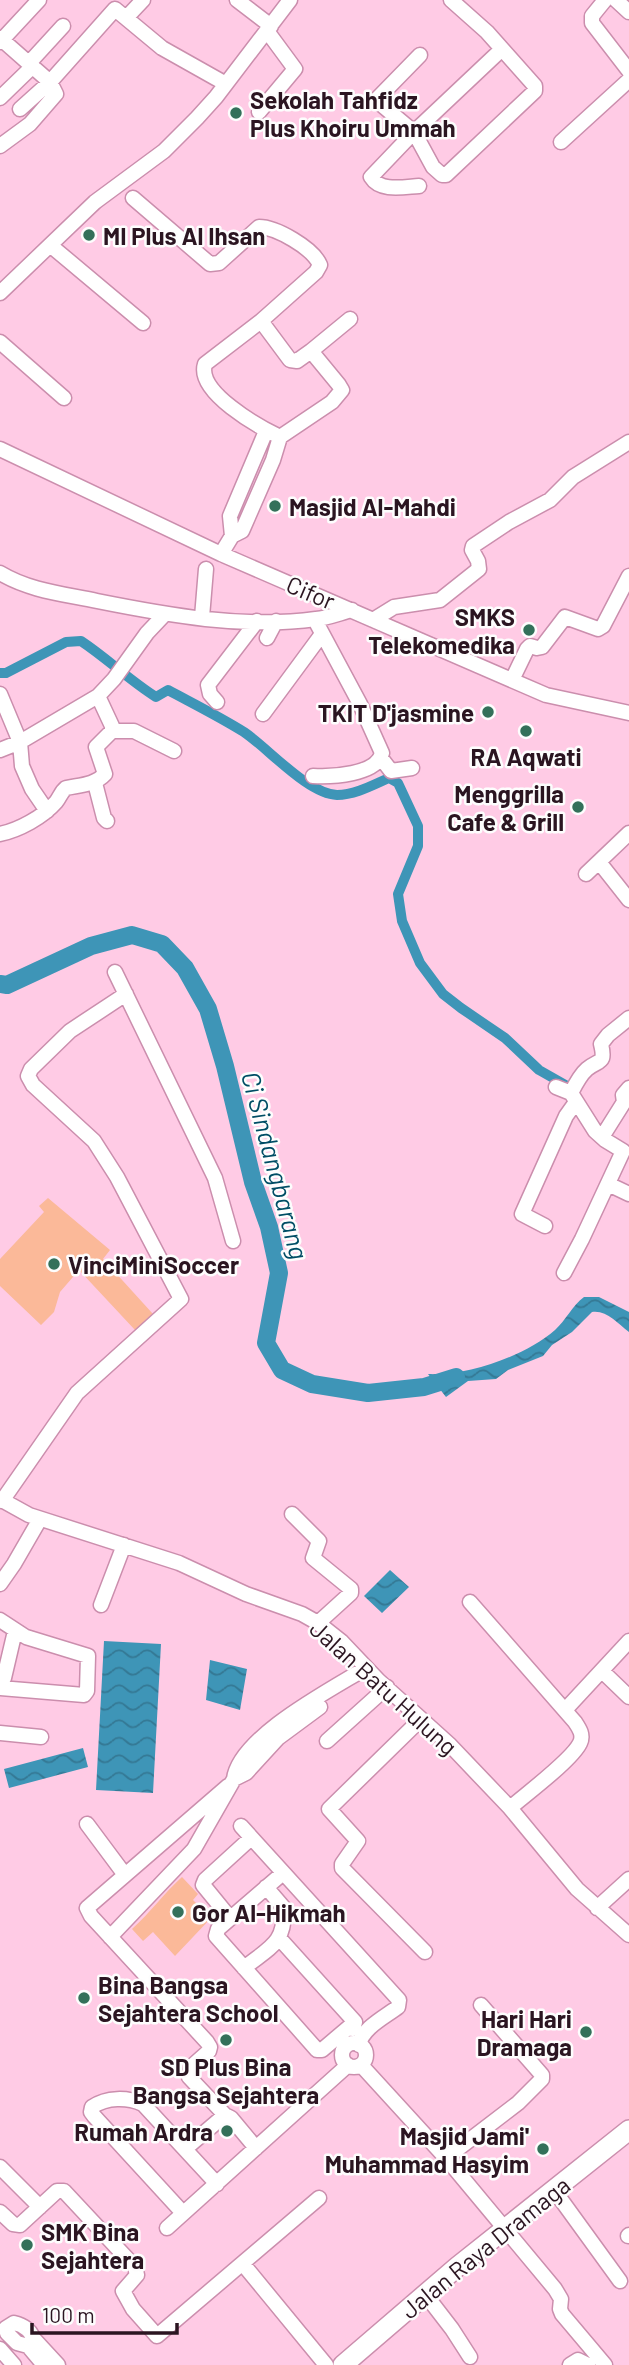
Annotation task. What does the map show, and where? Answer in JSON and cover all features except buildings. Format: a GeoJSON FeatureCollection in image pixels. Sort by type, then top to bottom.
{"type":"FeatureCollection","features":[{"type":"Feature","properties":{"kind":"highway","name":"Jalan Raya Dramaga"},"geometry":{"type":"LineString","coordinates":[[343,2365],[503,2230],[627,2136]]}},
{"type":"Feature","properties":{"kind":"street"},"geometry":{"type":"LineString","coordinates":[[0,146],[30,124],[56,94],[50,82],[32,64],[1,40],[38,0]]}},
{"type":"Feature","properties":{"kind":"street"},"geometry":{"type":"LineString","coordinates":[[119,0],[129,15],[172,55],[226,84]]}},
{"type":"Feature","properties":{"kind":"street"},"geometry":{"type":"LineString","coordinates":[[129,15],[143,0]]}},
{"type":"Feature","properties":{"kind":"street"},"geometry":{"type":"LineString","coordinates":[[237,0],[269,28],[295,69],[259,112]]}},
{"type":"Feature","properties":{"kind":"street"},"geometry":{"type":"LineString","coordinates":[[0,293],[95,202],[164,151],[197,118],[290,0]]}},
{"type":"Feature","properties":{"kind":"street"},"geometry":{"type":"LineString","coordinates":[[420,55],[377,101],[414,132],[433,167],[446,175],[535,91],[535,86],[487,32],[451,0]]}},
{"type":"Feature","properties":{"kind":"street"},"geometry":{"type":"LineString","coordinates":[[605,0],[592,16],[592,23],[629,71]]}},
{"type":"Feature","properties":{"kind":"street"},"geometry":{"type":"LineString","coordinates":[[616,0],[629,12]]}},
{"type":"Feature","properties":{"kind":"street"},"geometry":{"type":"LineString","coordinates":[[20,109],[50,82],[111,11],[116,9],[129,15]]}},
{"type":"Feature","properties":{"kind":"street"},"geometry":{"type":"LineString","coordinates":[[0,99],[63,26]]}},
{"type":"Feature","properties":{"kind":"street"},"geometry":{"type":"LineString","coordinates":[[419,186],[387,187],[376,184],[370,177],[502,49]]}},
{"type":"Feature","properties":{"kind":"street"},"geometry":{"type":"LineString","coordinates":[[561,142],[629,80]]}},
{"type":"Feature","properties":{"kind":"street"},"geometry":{"type":"LineString","coordinates":[[134,198],[210,264],[219,262],[259,227],[267,227],[289,237],[317,258],[320,265],[316,272],[261,321],[205,364],[203,369],[212,388],[224,402],[266,431],[281,437]]}},
{"type":"Feature","properties":{"kind":"street"},"geometry":{"type":"LineString","coordinates":[[50,245],[143,323]]}},
{"type":"Feature","properties":{"kind":"street"},"geometry":{"type":"LineString","coordinates":[[261,321],[290,360],[297,361],[351,318]]}},
{"type":"Feature","properties":{"kind":"street"},"geometry":{"type":"LineString","coordinates":[[0,342],[64,398]]}},
{"type":"Feature","properties":{"kind":"street"},"geometry":{"type":"LineString","coordinates":[[221,554],[232,536],[242,531],[281,437],[341,394],[339,384],[311,351]]}},
{"type":"Feature","properties":{"kind":"street"},"geometry":{"type":"LineString","coordinates":[[232,536],[230,516],[266,431]]}},
{"type":"Feature","properties":{"kind":"street"},"geometry":{"type":"LineString","coordinates":[[373,620],[394,607],[447,597],[479,569],[473,547],[509,522],[550,500],[573,477],[629,442]]}},
{"type":"Feature","properties":{"kind":"street","name":"Cifor"},"geometry":{"type":"LineString","coordinates":[[0,449],[221,554],[546,695],[629,713]]}},
{"type":"Feature","properties":{"kind":"street"},"geometry":{"type":"LineString","coordinates":[[202,617],[206,569]]}},
{"type":"Feature","properties":{"kind":"street"},"geometry":{"type":"LineString","coordinates":[[0,573],[49,593],[166,614],[276,621],[315,620],[352,610]]}},
{"type":"Feature","properties":{"kind":"street"},"geometry":{"type":"LineString","coordinates":[[512,680],[527,649],[530,646],[542,647],[565,617],[593,628],[603,626],[629,576]]}},
{"type":"Feature","properties":{"kind":"street"},"geometry":{"type":"LineString","coordinates":[[0,750],[20,742],[98,696],[114,679],[147,633],[166,614]]}},
{"type":"Feature","properties":{"kind":"street"},"geometry":{"type":"LineString","coordinates":[[315,620],[378,741],[381,758],[391,771],[412,768]]}},
{"type":"Feature","properties":{"kind":"street"},"geometry":{"type":"LineString","coordinates":[[217,702],[208,685],[257,621]]}},
{"type":"Feature","properties":{"kind":"street"},"geometry":{"type":"LineString","coordinates":[[267,638],[276,621]]}},
{"type":"Feature","properties":{"kind":"street"},"geometry":{"type":"LineString","coordinates":[[263,714],[322,634]]}},
{"type":"Feature","properties":{"kind":"street"},"geometry":{"type":"LineString","coordinates":[[0,694],[20,742],[22,766],[32,789],[47,811]]}},
{"type":"Feature","properties":{"kind":"street"},"geometry":{"type":"LineString","coordinates":[[98,696],[112,731]]}},
{"type":"Feature","properties":{"kind":"street"},"geometry":{"type":"LineString","coordinates":[[0,834],[15,831],[47,811],[66,788],[95,783],[105,774],[97,744],[112,731],[134,731],[174,751]]}},
{"type":"Feature","properties":{"kind":"street"},"geometry":{"type":"LineString","coordinates":[[313,776],[339,776],[374,765],[381,758]]}},
{"type":"Feature","properties":{"kind":"street"},"geometry":{"type":"LineString","coordinates":[[95,783],[103,816],[107,821]]}},
{"type":"Feature","properties":{"kind":"street"},"geometry":{"type":"LineString","coordinates":[[586,874],[629,834]]}},
{"type":"Feature","properties":{"kind":"street"},"geometry":{"type":"LineString","coordinates":[[599,862],[629,900]]}},
{"type":"Feature","properties":{"kind":"street"},"geometry":{"type":"LineString","coordinates":[[115,972],[215,1178],[233,1241]]}},
{"type":"Feature","properties":{"kind":"street"},"geometry":{"type":"LineString","coordinates":[[1,1500],[77,1393],[181,1299],[117,1177],[94,1141],[33,1086],[28,1076],[31,1069],[70,1031],[126,994]]}},
{"type":"Feature","properties":{"kind":"street"},"geometry":{"type":"LineString","coordinates":[[545,1226],[522,1214],[582,1074],[601,1060],[601,1044],[629,1018]]}},
{"type":"Feature","properties":{"kind":"street"},"geometry":{"type":"LineString","coordinates":[[556,1087],[573,1098],[603,1134],[626,1153],[564,1273]]}},
{"type":"Feature","properties":{"kind":"street"},"geometry":{"type":"LineString","coordinates":[[603,1134],[624,1102],[623,1095],[629,1088]]}},
{"type":"Feature","properties":{"kind":"street"},"geometry":{"type":"LineString","coordinates":[[608,1184],[629,1194]]}},
{"type":"Feature","properties":{"kind":"street","name":"Jalan Batu Hulung"},"geometry":{"type":"LineString","coordinates":[[1,1500],[40,1519],[178,1563],[318,1623],[342,1642],[368,1670],[459,1754],[510,1808],[569,1881],[629,1935]]}},
{"type":"Feature","properties":{"kind":"street"},"geometry":{"type":"LineString","coordinates":[[292,1514],[319,1541],[313,1558],[351,1590],[351,1593],[318,1623]]}},
{"type":"Feature","properties":{"kind":"street"},"geometry":{"type":"LineString","coordinates":[[0,1584],[40,1519]]}},
{"type":"Feature","properties":{"kind":"street"},"geometry":{"type":"LineString","coordinates":[[101,1605],[124,1545]]}},
{"type":"Feature","properties":{"kind":"street"},"geometry":{"type":"LineString","coordinates":[[470,1602],[579,1728],[580,1743],[569,1756],[510,1808]]}},
{"type":"Feature","properties":{"kind":"street"},"geometry":{"type":"LineString","coordinates":[[0,1620],[15,1631],[44,1643],[88,1656],[87,1691],[84,1695],[0,1685],[15,1631]]}},
{"type":"Feature","properties":{"kind":"street"},"geometry":{"type":"LineString","coordinates":[[565,1710],[629,1640]]}},
{"type":"Feature","properties":{"kind":"street"},"geometry":{"type":"LineString","coordinates":[[256,2148],[231,2118],[199,2090],[189,2077],[188,2071],[210,2047],[91,1916],[87,1908],[231,1782],[246,1773],[278,1738],[368,1670]]}},
{"type":"Feature","properties":{"kind":"street"},"geometry":{"type":"LineString","coordinates":[[602,1671],[629,1697]]}},
{"type":"Feature","properties":{"kind":"street"},"geometry":{"type":"LineString","coordinates":[[327,1741],[387,1687]]}},
{"type":"Feature","properties":{"kind":"street"},"geometry":{"type":"LineString","coordinates":[[421,1719],[329,1809],[358,1841],[342,1868],[425,1952]]}},
{"type":"Feature","properties":{"kind":"street"},"geometry":{"type":"LineString","coordinates":[[0,1733],[41,1737]]}},
{"type":"Feature","properties":{"kind":"street"},"geometry":{"type":"LineString","coordinates":[[110,1937],[194,1849],[231,1782]]}},
{"type":"Feature","properties":{"kind":"street"},"geometry":{"type":"LineString","coordinates":[[87,1824],[125,1875]]}},
{"type":"Feature","properties":{"kind":"street"},"geometry":{"type":"LineString","coordinates":[[241,1826],[399,2000],[398,2007],[367,2030],[355,2044],[345,2048],[342,2053],[343,2060],[354,2065],[446,2158],[503,2230],[560,2295],[562,2314],[605,2365]]}},
{"type":"Feature","properties":{"kind":"street"},"geometry":{"type":"LineString","coordinates":[[230,1918],[202,1885],[251,1838]]}},
{"type":"Feature","properties":{"kind":"street"},"geometry":{"type":"LineString","coordinates":[[283,1872],[218,1928],[216,1936],[319,2051],[355,2022]]}},
{"type":"Feature","properties":{"kind":"street"},"geometry":{"type":"LineString","coordinates":[[597,1908],[629,1879]]}},
{"type":"Feature","properties":{"kind":"street"},"geometry":{"type":"LineString","coordinates":[[244,1968],[280,1939],[284,1908],[266,1887]]}},
{"type":"Feature","properties":{"kind":"street"},"geometry":{"type":"LineString","coordinates":[[280,1939],[355,2022],[355,2044]]}},
{"type":"Feature","properties":{"kind":"street"},"geometry":{"type":"LineString","coordinates":[[446,2158],[518,2103],[542,2079],[542,2075],[481,2006]]}},
{"type":"Feature","properties":{"kind":"street"},"geometry":{"type":"LineString","coordinates":[[167,2228],[354,2065]]}},
{"type":"Feature","properties":{"kind":"street"},"geometry":{"type":"LineString","coordinates":[[183,2213],[94,2116],[92,2107],[110,2100],[140,2102],[217,2184]]}},
{"type":"Feature","properties":{"kind":"street"},"geometry":{"type":"LineString","coordinates":[[185,2149],[225,2115]]}},
{"type":"Feature","properties":{"kind":"street"},"geometry":{"type":"LineString","coordinates":[[0,2167],[40,2207]]}},
{"type":"Feature","properties":{"kind":"street"},"geometry":{"type":"LineString","coordinates":[[554,2190],[620,2281]]}},
{"type":"Feature","properties":{"kind":"street"},"geometry":{"type":"LineString","coordinates":[[0,2212],[16,2225],[23,2223],[57,2191],[64,2191],[135,2267],[137,2275],[123,2291],[133,2309],[156,2335],[159,2335],[319,2198]]}},
{"type":"Feature","properties":{"kind":"street"},"geometry":{"type":"LineString","coordinates":[[243,2264],[326,2365]]}},
{"type":"Feature","properties":{"kind":"street"},"geometry":{"type":"LineString","coordinates":[[425,2294],[470,2357]]}},
{"type":"Feature","properties":{"kind":"street"},"geometry":{"type":"LineString","coordinates":[[4,2320],[24,2326],[44,2365]]}},
{"type":"Feature","properties":{"kind":"street"},"geometry":{"type":"LineString","coordinates":[[31,2342],[58,2365]]}},
{"type":"Feature","properties":{"kind":"street"},"geometry":{"type":"LineString","coordinates":[[0,2349],[14,2365]]}},
{"type":"Feature","properties":{"kind":"street"},"geometry":{"type":"LineString","coordinates":[[570,2365],[578,2360],[588,2365]]}},
{"type":"Feature","properties":{"kind":"shaded area","name":"VinciMiniSoccer"},"geometry":{"type":"Polygon","coordinates":[[[48,1198],[110,1250],[103,1259],[153,1314],[135,1330],[79,1270],[60,1292],[54,1312],[41,1325],[0,1286],[0,1259],[44,1212],[39,1206],[48,1198]]]}},
{"type":"Feature","properties":{"kind":"shaded area","name":"Gor Al-Hikmah"},"geometry":{"type":"Polygon","coordinates":[[[182,1877],[198,1894],[193,1900],[211,1918],[175,1956],[153,1932],[143,1941],[132,1929],[182,1877]]]}},
{"type":"Feature","properties":{"kind":"water"},"geometry":{"type":"Polygon","coordinates":[[[584,1297],[599,1297],[629,1312],[629,1332],[607,1315],[592,1312],[572,1332],[552,1345],[543,1356],[508,1370],[496,1379],[468,1381],[446,1397],[428,1374],[461,1372],[512,1356],[555,1330],[584,1297]]]}},
{"type":"Feature","properties":{"kind":"water"},"geometry":{"type":"Polygon","coordinates":[[[390,1570],[409,1587],[382,1613],[364,1596],[390,1570]]]}},
{"type":"Feature","properties":{"kind":"water"},"geometry":{"type":"Polygon","coordinates":[[[104,1641],[161,1644],[153,1793],[96,1790],[104,1641]]]}},
{"type":"Feature","properties":{"kind":"water"},"geometry":{"type":"Polygon","coordinates":[[[210,1660],[247,1669],[240,1710],[206,1700],[210,1660]]]}},
{"type":"Feature","properties":{"kind":"water"},"geometry":{"type":"Polygon","coordinates":[[[83,1748],[88,1767],[9,1788],[4,1769],[83,1748]]]}},
{"type":"Feature","properties":{"kind":"waterway"},"geometry":{"type":"LineString","coordinates":[[0,673],[6,673],[66,642],[81,641],[156,697],[168,690],[244,732],[301,779],[326,793],[350,793],[389,778],[398,783],[418,826],[418,846],[398,894],[402,921],[420,963],[443,994],[505,1038],[539,1070],[569,1087]]}},
{"type":"Feature","properties":{"kind":"waterway","name":"Ci Sindangbarang"},"geometry":{"type":"LineString","coordinates":[[0,984],[7,985],[91,946],[132,935],[162,944],[185,968],[208,1009],[225,1066],[253,1182],[269,1227],[279,1273],[266,1343],[282,1370],[312,1384],[368,1393],[424,1387],[456,1377]]}},
{"type":"Feature","properties":{"kind":"place","name":"Sekolah Tahfidz Plus Khoiru Ummah"},"geometry":{"type":"Point","coordinates":[236,113]}},
{"type":"Feature","properties":{"kind":"place","name":"MI Plus Al Ihsan"},"geometry":{"type":"Point","coordinates":[89,235]}},
{"type":"Feature","properties":{"kind":"place","name":"Masjid Al-Mahdi"},"geometry":{"type":"Point","coordinates":[275,506]}},
{"type":"Feature","properties":{"kind":"place","name":"SMKS Telekomedika"},"geometry":{"type":"Point","coordinates":[529,630]}},
{"type":"Feature","properties":{"kind":"place","name":"TKIT D'jasmine"},"geometry":{"type":"Point","coordinates":[488,712]}},
{"type":"Feature","properties":{"kind":"place","name":"RA Aqwati"},"geometry":{"type":"Point","coordinates":[526,731]}},
{"type":"Feature","properties":{"kind":"place","name":"Menggrilla Cafe & Grill"},"geometry":{"type":"Point","coordinates":[578,807]}},
{"type":"Feature","properties":{"kind":"place","name":"VinciMiniSoccer"},"geometry":{"type":"Point","coordinates":[54,1264]}},
{"type":"Feature","properties":{"kind":"place","name":"Gor Al-Hikmah"},"geometry":{"type":"Point","coordinates":[178,1912]}},
{"type":"Feature","properties":{"kind":"place","name":"Bina Bangsa Sejahtera School"},"geometry":{"type":"Point","coordinates":[84,1998]}},
{"type":"Feature","properties":{"kind":"place","name":"Hari Hari Dramaga"},"geometry":{"type":"Point","coordinates":[586,2032]}},
{"type":"Feature","properties":{"kind":"place","name":"SD Plus Bina Bangsa Sejahtera"},"geometry":{"type":"Point","coordinates":[226,2040]}},
{"type":"Feature","properties":{"kind":"place","name":"Rumah Ardra"},"geometry":{"type":"Point","coordinates":[227,2131]}},
{"type":"Feature","properties":{"kind":"place","name":"Masjid Jami' Muhammad Hasyim"},"geometry":{"type":"Point","coordinates":[543,2149]}},
{"type":"Feature","properties":{"kind":"place","name":"SMK Bina Sejahtera"},"geometry":{"type":"Point","coordinates":[27,2245]}}]}
